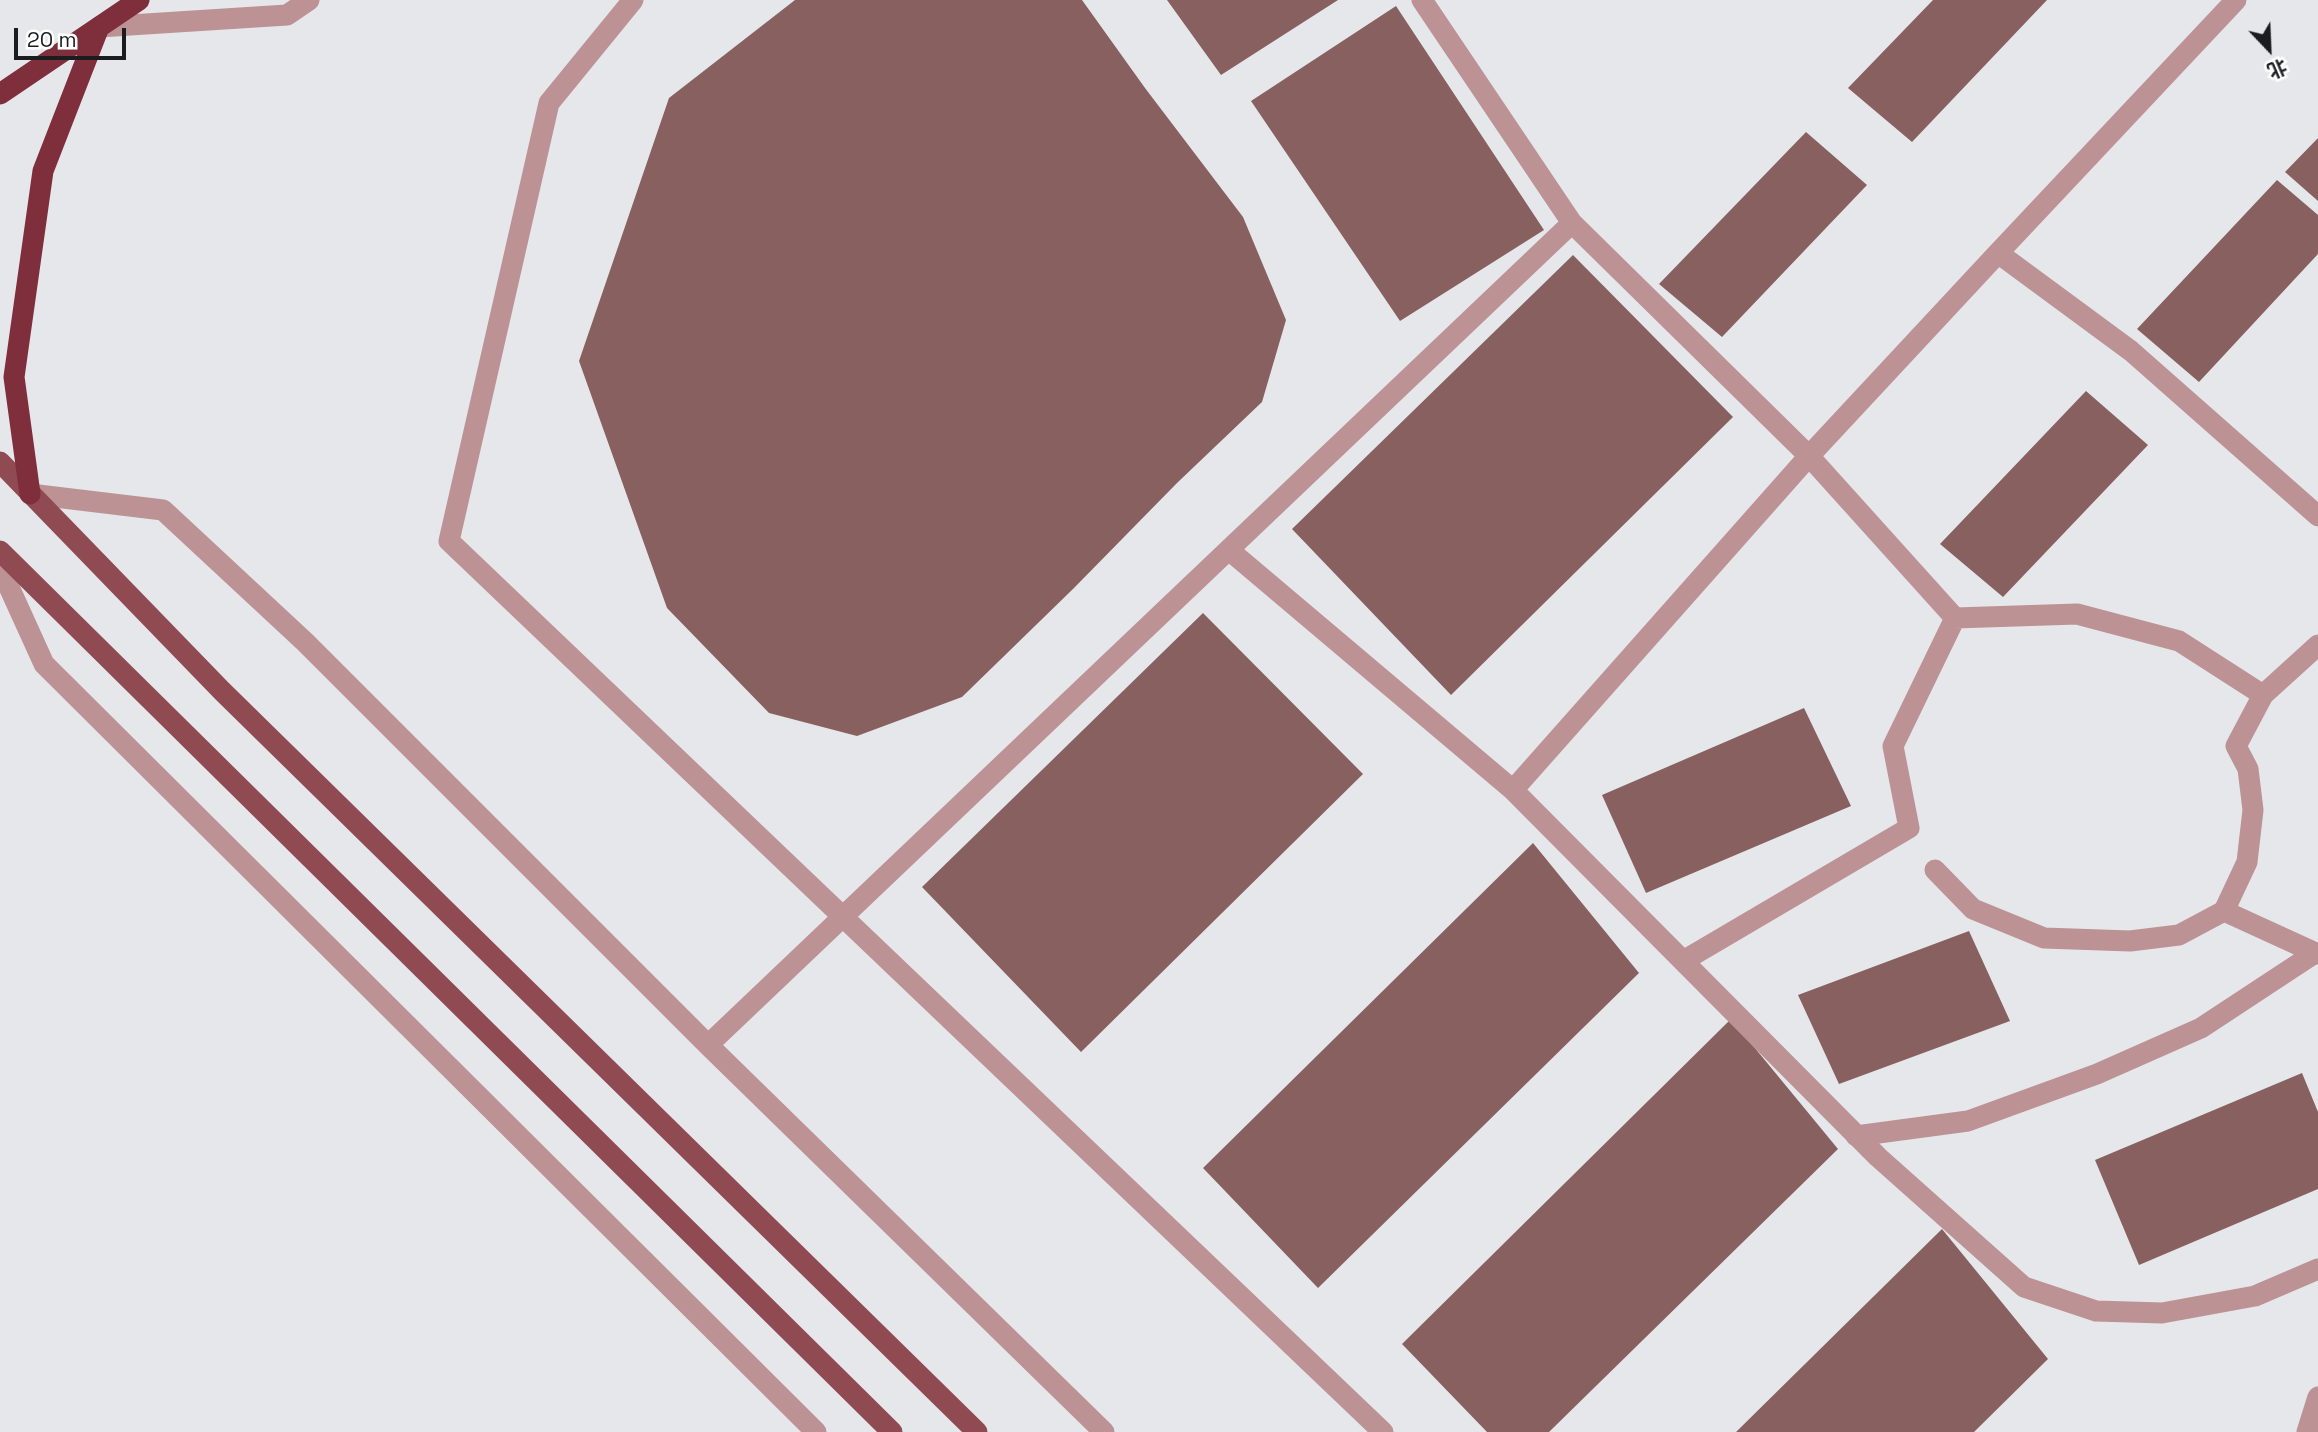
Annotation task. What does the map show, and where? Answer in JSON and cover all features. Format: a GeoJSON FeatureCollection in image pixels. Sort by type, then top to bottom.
{"type":"FeatureCollection","features":[{"type":"Feature","properties":{"kind":"highway"},"geometry":{"type":"LineString","coordinates":[[0,94],[139,0]]}},
{"type":"Feature","properties":{"kind":"highway"},"geometry":{"type":"LineString","coordinates":[[30,494],[14,377],[43,171],[99,27]]}},
{"type":"Feature","properties":{"kind":"main road"},"geometry":{"type":"LineString","coordinates":[[0,462],[222,691],[977,1432]]}},
{"type":"Feature","properties":{"kind":"main road"},"geometry":{"type":"LineString","coordinates":[[0,551],[892,1432]]}},
{"type":"Feature","properties":{"kind":"street"},"geometry":{"type":"LineString","coordinates":[[99,27],[287,15],[309,0]]}},
{"type":"Feature","properties":{"kind":"street"},"geometry":{"type":"LineString","coordinates":[[633,0],[549,103],[449,541],[1383,1432]]}},
{"type":"Feature","properties":{"kind":"street"},"geometry":{"type":"LineString","coordinates":[[1422,0],[1572,223],[1809,456],[1955,618],[2077,614],[2179,641],[2263,695]]}},
{"type":"Feature","properties":{"kind":"street"},"geometry":{"type":"LineString","coordinates":[[1513,790],[1809,456],[2236,0]]}},
{"type":"Feature","properties":{"kind":"street"},"geometry":{"type":"LineString","coordinates":[[708,1045],[1572,223]]}},
{"type":"Feature","properties":{"kind":"street"},"geometry":{"type":"LineString","coordinates":[[1998,253],[2132,351],[2318,516]]}},
{"type":"Feature","properties":{"kind":"street"},"geometry":{"type":"LineString","coordinates":[[30,494],[163,510],[305,642],[708,1045],[1104,1432]]}},
{"type":"Feature","properties":{"kind":"street"},"geometry":{"type":"LineString","coordinates":[[1229,550],[1513,790],[1856,1136],[2024,1287],[2096,1311],[2162,1313],[2255,1296],[2318,1269]]}},
{"type":"Feature","properties":{"kind":"street"},"geometry":{"type":"LineString","coordinates":[[0,567],[44,664],[816,1432]]}},
{"type":"Feature","properties":{"kind":"street"},"geometry":{"type":"LineString","coordinates":[[1683,961],[1909,828],[1893,746],[1955,618]]}},
{"type":"Feature","properties":{"kind":"street"},"geometry":{"type":"LineString","coordinates":[[1935,870],[1973,909],[2044,938],[2130,941],[2179,935],[2224,911],[2247,862],[2253,810],[2248,769],[2236,746],[2263,695],[2318,645]]}},
{"type":"Feature","properties":{"kind":"street"},"geometry":{"type":"LineString","coordinates":[[2224,911],[2316,954]]}},
{"type":"Feature","properties":{"kind":"street"},"geometry":{"type":"LineString","coordinates":[[1856,1136],[1968,1121],[2097,1074],[2201,1028],[2316,954]]}},
{"type":"Feature","properties":{"kind":"street"},"geometry":{"type":"LineString","coordinates":[[2307,1432],[2318,1397]]}},
{"type":"Feature","properties":{"kind":"building"},"geometry":{"type":"Polygon","coordinates":[[[795,0],[1082,0],[1243,217],[1286,320],[1262,402],[962,697],[857,736],[769,713],[667,608],[579,361],[669,98],[795,0]]]}},
{"type":"Feature","properties":{"kind":"building"},"geometry":{"type":"Polygon","coordinates":[[[1167,0],[1338,0],[1221,75],[1167,0]]]}},
{"type":"Feature","properties":{"kind":"building"},"geometry":{"type":"Polygon","coordinates":[[[1933,0],[2047,0],[1912,142],[1848,88],[1933,0]]]}},
{"type":"Feature","properties":{"kind":"building"},"geometry":{"type":"Polygon","coordinates":[[[1396,6],[1544,230],[1400,321],[1251,101],[1396,6]]]}},
{"type":"Feature","properties":{"kind":"building"},"geometry":{"type":"Polygon","coordinates":[[[1806,132],[1867,185],[1722,337],[1659,284],[1806,132]]]}},
{"type":"Feature","properties":{"kind":"building"},"geometry":{"type":"Polygon","coordinates":[[[2318,138],[2318,201],[2285,172],[2318,138]]]}},
{"type":"Feature","properties":{"kind":"building"},"geometry":{"type":"Polygon","coordinates":[[[2277,180],[2318,215],[2318,254],[2199,382],[2137,329],[2277,180]]]}},
{"type":"Feature","properties":{"kind":"building"},"geometry":{"type":"Polygon","coordinates":[[[1573,255],[1733,417],[1451,695],[1292,529],[1573,255]]]}},
{"type":"Feature","properties":{"kind":"building"},"geometry":{"type":"Polygon","coordinates":[[[2086,391],[2148,445],[2003,597],[1940,544],[2086,391]]]}},
{"type":"Feature","properties":{"kind":"building"},"geometry":{"type":"Polygon","coordinates":[[[1203,613],[1363,774],[1081,1052],[922,887],[1203,613]]]}},
{"type":"Feature","properties":{"kind":"building"},"geometry":{"type":"Polygon","coordinates":[[[1804,708],[1851,806],[1646,893],[1602,795],[1804,708]]]}},
{"type":"Feature","properties":{"kind":"building"},"geometry":{"type":"Polygon","coordinates":[[[1533,843],[1639,973],[1318,1288],[1203,1168],[1533,843]]]}},
{"type":"Feature","properties":{"kind":"building"},"geometry":{"type":"Polygon","coordinates":[[[1969,931],[2010,1021],[1839,1084],[1798,995],[1969,931]]]}},
{"type":"Feature","properties":{"kind":"building"},"geometry":{"type":"Polygon","coordinates":[[[1731,1019],[1838,1149],[1549,1432],[1487,1432],[1402,1344],[1731,1019]]]}},
{"type":"Feature","properties":{"kind":"building"},"geometry":{"type":"Polygon","coordinates":[[[2302,1073],[2318,1112],[2318,1189],[2139,1265],[2095,1160],[2302,1073]]]}},
{"type":"Feature","properties":{"kind":"building"},"geometry":{"type":"Polygon","coordinates":[[[1942,1229],[2048,1359],[1974,1432],[1736,1432],[1942,1229]]]}}]}
